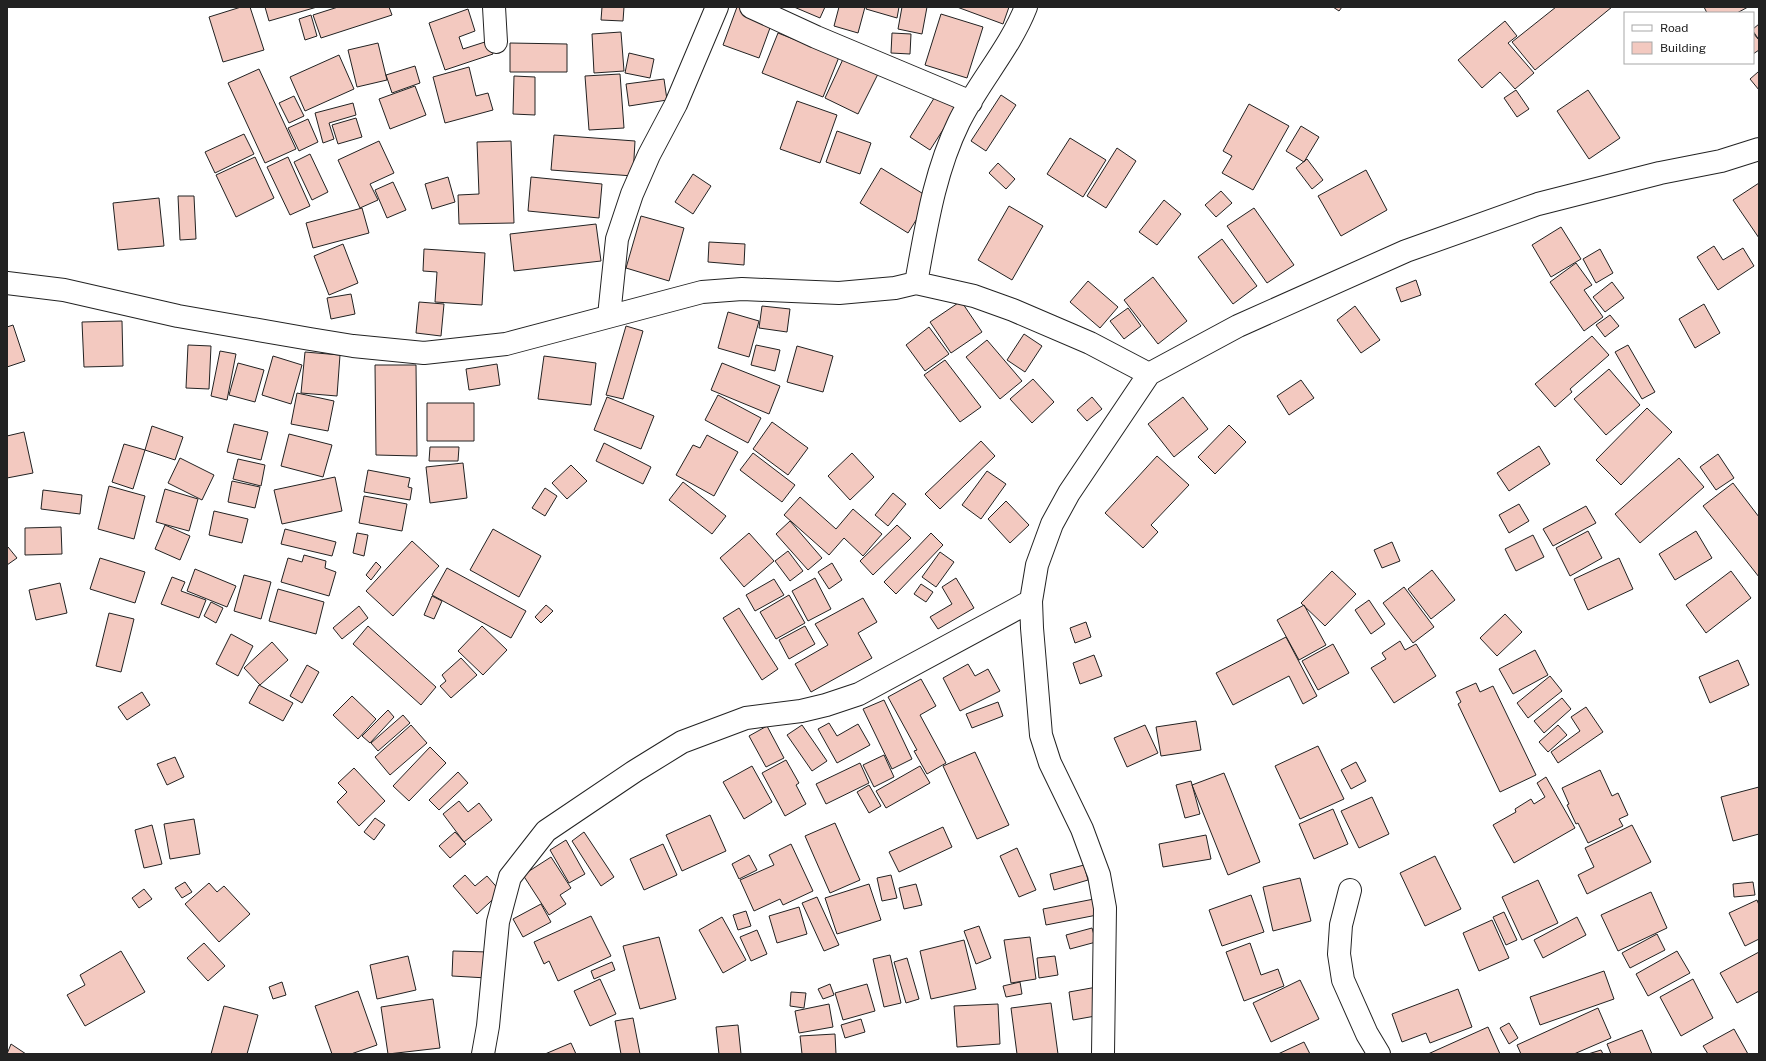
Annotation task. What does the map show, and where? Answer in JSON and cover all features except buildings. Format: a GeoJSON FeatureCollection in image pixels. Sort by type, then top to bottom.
{"type":"FeatureCollection","features":[{"type":"Feature","properties":{"kind":"street"},"geometry":{"type":"LineString","coordinates":[[494,7],[496,42]]}},
{"type":"Feature","properties":{"kind":"street"},"geometry":{"type":"LineString","coordinates":[[609,316],[617,239],[632,194],[649,155],[676,104],[717,7]]}},
{"type":"Feature","properties":{"kind":"street"},"geometry":{"type":"LineString","coordinates":[[751,7],[816,37],[971,102]]}},
{"type":"Feature","properties":{"kind":"street"},"geometry":{"type":"LineString","coordinates":[[916,283],[934,187],[959,122],[995,64],[1026,7]]}},
{"type":"Feature","properties":{"kind":"street"},"geometry":{"type":"LineString","coordinates":[[1103,1054],[1105,908],[1099,875],[1082,829],[1050,763],[1040,735],[1031,601],[1037,565],[1052,524],[1069,493],[1149,374],[1238,326],[1406,251],[1538,204],[1660,174],[1721,161],[1759,149]]}},
{"type":"Feature","properties":{"kind":"street"},"geometry":{"type":"LineString","coordinates":[[7,283],[64,290],[178,316],[310,339],[353,346],[424,353],[506,344],[702,292],[742,289],[839,293],[894,288],[916,283],[974,296],[1013,310],[1090,343],[1149,374]]}},
{"type":"Feature","properties":{"kind":"street"},"geometry":{"type":"LineString","coordinates":[[483,1054],[488,1026],[498,922],[510,877],[546,831],[635,771],[682,742],[746,718],[801,711],[826,705],[859,694],[1031,601]]}},
{"type":"Feature","properties":{"kind":"street"},"geometry":{"type":"LineString","coordinates":[[1350,890],[1341,924],[1340,954],[1343,980],[1367,1034],[1379,1054]]}}]}
